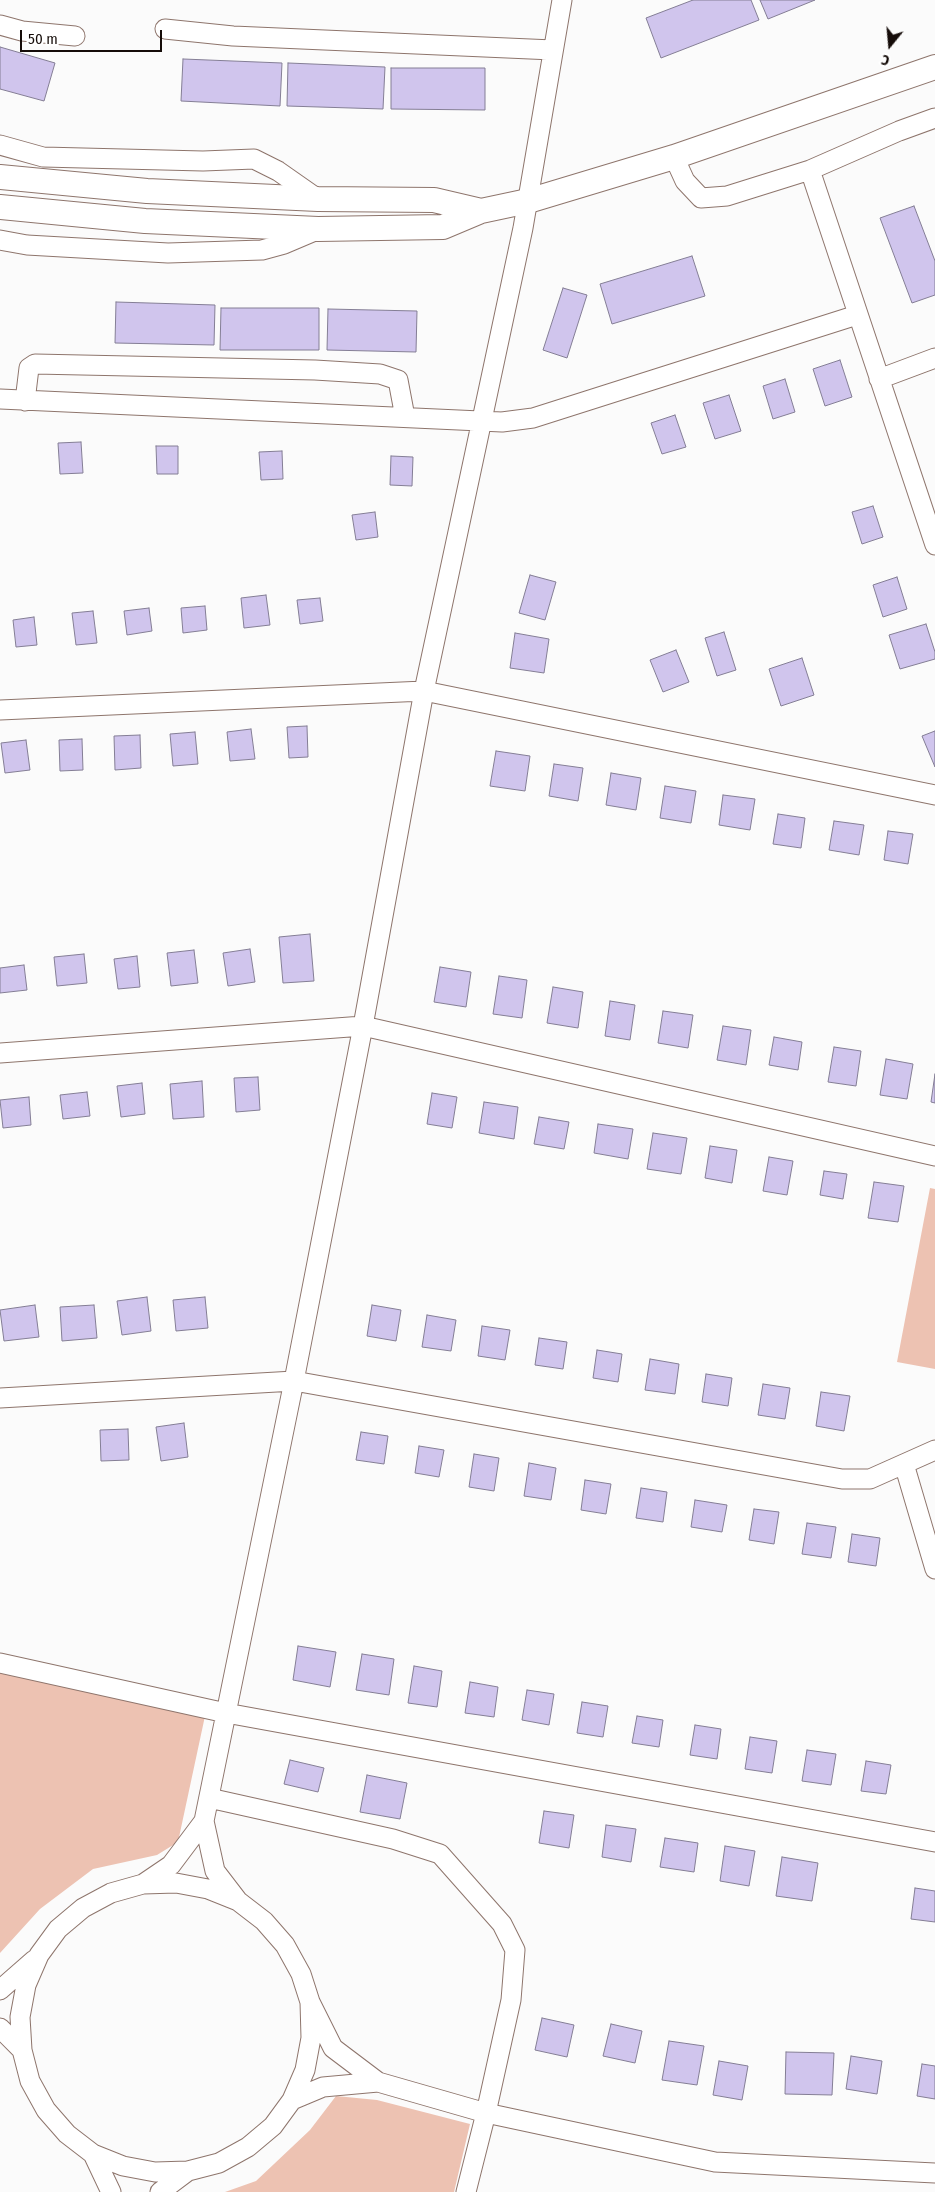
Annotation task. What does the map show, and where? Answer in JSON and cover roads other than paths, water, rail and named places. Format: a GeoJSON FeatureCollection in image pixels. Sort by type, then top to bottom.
{"type":"FeatureCollection","features":[{"type":"Feature","properties":{"kind":"main road"},"geometry":{"type":"LineString","coordinates":[[0,207],[145,221],[318,229],[443,227],[481,211],[528,200],[674,157],[935,67]]}},
{"type":"Feature","properties":{"kind":"main road"},"geometry":{"type":"LineString","coordinates":[[0,177],[147,191],[318,199],[434,200],[481,211]]}},
{"type":"Feature","properties":{"kind":"street"},"geometry":{"type":"LineString","coordinates":[[238,1902],[216,1871],[204,1822],[294,1381],[424,691],[528,200],[562,0]]}},
{"type":"Feature","properties":{"kind":"street"},"geometry":{"type":"LineString","coordinates":[[0,25],[22,31],[75,36]]}},
{"type":"Feature","properties":{"kind":"street"},"geometry":{"type":"LineString","coordinates":[[165,29],[233,36],[553,50]]}},
{"type":"Feature","properties":{"kind":"street"},"geometry":{"type":"LineString","coordinates":[[674,157],[685,181],[701,198],[727,196],[810,170],[899,131],[935,118]]}},
{"type":"Feature","properties":{"kind":"street"},"geometry":{"type":"LineString","coordinates":[[0,145],[43,157],[203,161],[254,159],[278,170],[318,199]]}},
{"type":"Feature","properties":{"kind":"street"},"geometry":{"type":"LineString","coordinates":[[810,170],[878,379],[935,545]]}},
{"type":"Feature","properties":{"kind":"street"},"geometry":{"type":"LineString","coordinates":[[0,240],[27,245],[115,252],[253,251],[284,244],[318,229]]}},
{"type":"Feature","properties":{"kind":"street"},"geometry":{"type":"LineString","coordinates":[[0,399],[502,422],[533,418],[857,315]]}},
{"type":"Feature","properties":{"kind":"street"},"geometry":{"type":"LineString","coordinates":[[878,379],[935,358]]}},
{"type":"Feature","properties":{"kind":"street"},"geometry":{"type":"LineString","coordinates":[[25,401],[29,368],[36,364],[315,370],[380,374],[398,380],[406,417]]}},
{"type":"Feature","properties":{"kind":"street"},"geometry":{"type":"LineString","coordinates":[[0,710],[424,691],[935,795]]}},
{"type":"Feature","properties":{"kind":"street"},"geometry":{"type":"LineString","coordinates":[[0,1053],[362,1026],[935,1156]]}},
{"type":"Feature","properties":{"kind":"street"},"geometry":{"type":"LineString","coordinates":[[0,1398],[294,1381],[842,1479],[870,1478],[935,1450]]}},
{"type":"Feature","properties":{"kind":"street"},"geometry":{"type":"LineString","coordinates":[[904,1464],[935,1569]]}},
{"type":"Feature","properties":{"kind":"street"},"geometry":{"type":"LineString","coordinates":[[0,1663],[226,1713],[935,1842]]}},
{"type":"Feature","properties":{"kind":"street"},"geometry":{"type":"LineString","coordinates":[[209,1798],[393,1839],[440,1854],[502,1924],[515,1950],[511,2000],[466,2192]]}},
{"type":"Feature","properties":{"kind":"street"},"geometry":{"type":"LineString","coordinates":[[143,1884],[171,1865],[204,1822]]}},
{"type":"Feature","properties":{"kind":"street"},"geometry":{"type":"LineString","coordinates":[[0,1990],[39,1955],[58,1929],[83,1908],[112,1893],[143,1884],[176,1882],[208,1889],[238,1902],[264,1921],[285,1945],[301,1974],[310,2002],[333,2048],[378,2082],[486,2113],[714,2162],[935,2173]]}},
{"type":"Feature","properties":{"kind":"street"},"geometry":{"type":"LineString","coordinates":[[39,1955],[26,1985],[20,2017],[22,2050],[30,2081],[46,2110],[67,2134],[93,2154],[131,2168],[156,2172],[188,2171],[220,2162],[248,2147],[273,2126],[292,2100],[305,2070],[311,2038],[310,2002]]}},
{"type":"Feature","properties":{"kind":"street"},"geometry":{"type":"LineString","coordinates":[[0,2028],[22,2050]]}},
{"type":"Feature","properties":{"kind":"street"},"geometry":{"type":"LineString","coordinates":[[292,2100],[323,2087],[378,2082]]}},
{"type":"Feature","properties":{"kind":"street"},"geometry":{"type":"LineString","coordinates":[[93,2154],[111,2192]]}},
{"type":"Feature","properties":{"kind":"street"},"geometry":{"type":"LineString","coordinates":[[160,2192],[188,2171]]}}]}
